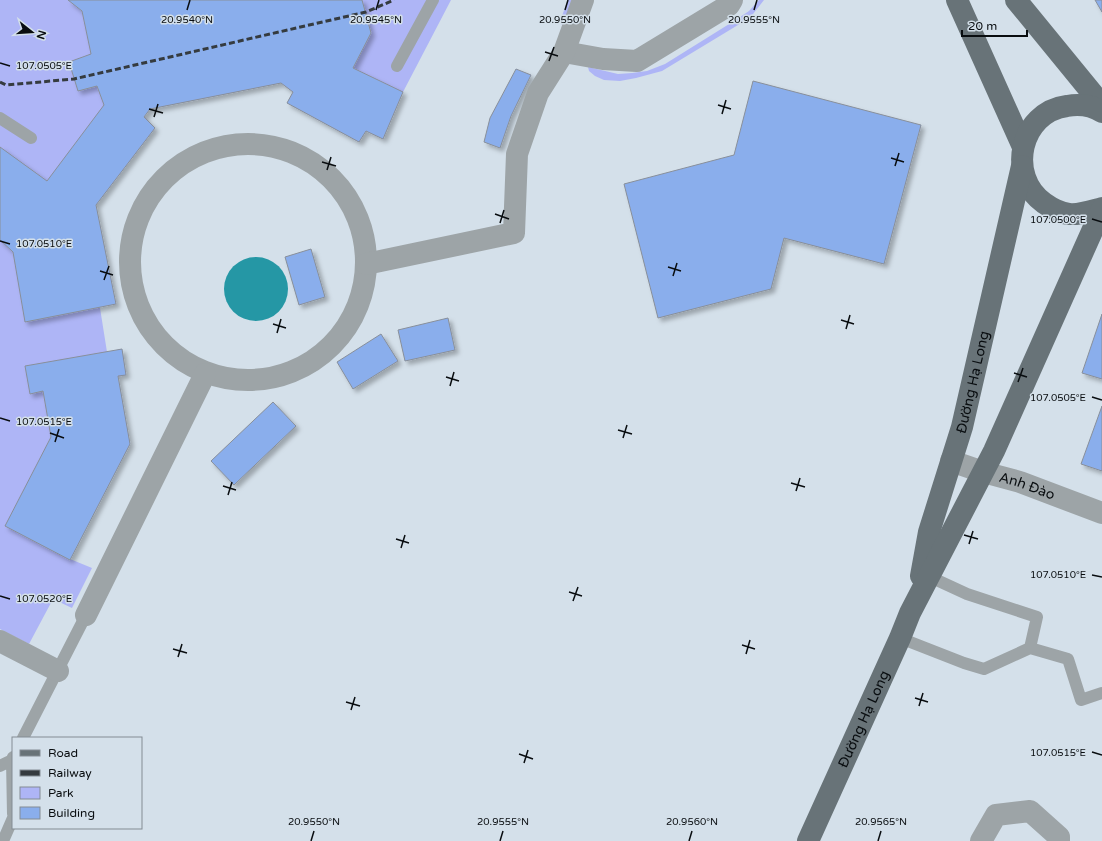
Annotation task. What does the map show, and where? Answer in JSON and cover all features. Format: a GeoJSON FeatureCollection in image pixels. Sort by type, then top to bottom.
{"type":"FeatureCollection","features":[{"type":"Feature","properties":{"kind":"main road"},"geometry":{"type":"LineString","coordinates":[[957,0],[1022,156],[1027,183],[1037,198],[1052,208],[1069,214],[1087,213],[1102,209]]}},
{"type":"Feature","properties":{"kind":"main road"},"geometry":{"type":"LineString","coordinates":[[1016,0],[1102,105]]}},
{"type":"Feature","properties":{"kind":"main road","name":"Đường Hạ Long"},"geometry":{"type":"LineString","coordinates":[[917,597],[929,532],[962,427],[1022,156],[1030,129],[1043,116],[1060,107],[1078,104],[1096,108],[1102,112]]}},
{"type":"Feature","properties":{"kind":"main road","name":"Đường Hạ Long"},"geometry":{"type":"LineString","coordinates":[[808,841],[900,638],[917,597],[982,472],[994,452],[1102,209]]}},
{"type":"Feature","properties":{"kind":"street"},"geometry":{"type":"LineString","coordinates":[[366,264],[514,233],[517,154],[538,93],[564,52],[583,0]]}},
{"type":"Feature","properties":{"kind":"street"},"geometry":{"type":"LineString","coordinates":[[564,52],[603,59],[636,60],[729,5],[732,0]]}},
{"type":"Feature","properties":{"kind":"street"},"geometry":{"type":"LineString","coordinates":[[239,144],[274,146],[307,159],[335,181],[355,210],[366,244],[366,264],[366,280],[355,314],[335,343],[308,365],[275,379],[240,381],[205,374],[174,356],[150,330],[135,298],[130,263],[135,228],[150,196],[174,170],[204,152],[239,144]]}},
{"type":"Feature","properties":{"kind":"street"},"geometry":{"type":"LineString","coordinates":[[86,615],[205,374]]}},
{"type":"Feature","properties":{"kind":"street","name":"Anh Đào"},"geometry":{"type":"LineString","coordinates":[[951,461],[982,472],[1020,482],[1102,513]]}},
{"type":"Feature","properties":{"kind":"street"},"geometry":{"type":"LineString","coordinates":[[0,641],[58,671]]}},
{"type":"Feature","properties":{"kind":"street"},"geometry":{"type":"LineString","coordinates":[[982,841],[996,815],[1030,811],[1058,837],[1059,841]]}},
{"type":"Feature","properties":{"kind":"lane"},"geometry":{"type":"LineString","coordinates":[[397,66],[433,0]]}},
{"type":"Feature","properties":{"kind":"lane"},"geometry":{"type":"LineString","coordinates":[[0,118],[31,138]]}},
{"type":"Feature","properties":{"kind":"lane"},"geometry":{"type":"LineString","coordinates":[[928,576],[967,594],[1037,617],[1030,648]]}},
{"type":"Feature","properties":{"kind":"lane"},"geometry":{"type":"LineString","coordinates":[[24,737],[86,615]]}},
{"type":"Feature","properties":{"kind":"lane"},"geometry":{"type":"LineString","coordinates":[[900,638],[964,663],[984,669],[1030,648],[1068,659],[1081,700],[1102,693]]}},
{"type":"Feature","properties":{"kind":"lane"},"geometry":{"type":"LineString","coordinates":[[0,766],[12,759]]}},
{"type":"Feature","properties":{"kind":"lane"},"geometry":{"type":"LineString","coordinates":[[3,841],[12,820]]}},
{"type":"Feature","properties":{"kind":"green space"},"geometry":{"type":"Polygon","coordinates":[[[0,0],[451,0],[403,92],[383,139],[366,131],[359,142],[287,103],[293,92],[281,83],[150,109],[144,116],[155,128],[96,205],[100,308],[107,352],[122,349],[126,375],[118,377],[130,444],[70,559],[92,568],[72,608],[53,599],[29,644],[0,629],[0,0]]]}},
{"type":"Feature","properties":{"kind":"green space"},"geometry":{"type":"Polygon","coordinates":[[[568,0],[574,0],[563,25],[560,21],[568,0]]]}},
{"type":"Feature","properties":{"kind":"green space"},"geometry":{"type":"Polygon","coordinates":[[[759,0],[764,0],[753,14],[738,25],[662,71],[620,81],[604,80],[595,76],[589,71],[588,67],[618,74],[632,73],[647,71],[665,64],[749,11],[759,0]]]}},
{"type":"Feature","properties":{"kind":"shaded area"},"geometry":{"type":"Polygon","coordinates":[[[256,257],[268,260],[279,266],[285,277],[288,289],[285,301],[279,312],[268,318],[256,321],[244,318],[233,312],[227,301],[224,289],[227,277],[233,266],[244,260],[256,257]]]}},
{"type":"Feature","properties":{"kind":"building"},"geometry":{"type":"Polygon","coordinates":[[[68,0],[362,0],[371,33],[353,68],[403,92],[383,139],[366,131],[359,142],[287,103],[293,92],[281,83],[150,109],[144,117],[155,128],[96,205],[116,304],[25,322],[13,252],[0,240],[0,147],[47,181],[104,105],[97,86],[78,91],[69,62],[91,54],[82,11],[68,0]]]}},
{"type":"Feature","properties":{"kind":"building"},"geometry":{"type":"Polygon","coordinates":[[[1095,0],[1102,0],[1102,12],[1095,0]]]}},
{"type":"Feature","properties":{"kind":"building"},"geometry":{"type":"Polygon","coordinates":[[[516,69],[531,75],[511,116],[500,148],[484,142],[490,118],[516,69]]]}},
{"type":"Feature","properties":{"kind":"building"},"geometry":{"type":"Polygon","coordinates":[[[753,81],[921,125],[884,264],[784,238],[771,289],[658,318],[624,184],[734,155],[753,81]]]}},
{"type":"Feature","properties":{"kind":"building"},"geometry":{"type":"Polygon","coordinates":[[[311,249],[325,297],[299,305],[285,257],[311,249]]]}},
{"type":"Feature","properties":{"kind":"building"},"geometry":{"type":"Polygon","coordinates":[[[1102,314],[1102,379],[1082,373],[1102,314]]]}},
{"type":"Feature","properties":{"kind":"building"},"geometry":{"type":"Polygon","coordinates":[[[448,318],[455,350],[405,361],[398,330],[448,318]]]}},
{"type":"Feature","properties":{"kind":"building"},"geometry":{"type":"Polygon","coordinates":[[[381,334],[398,361],[353,389],[337,362],[381,334]]]}},
{"type":"Feature","properties":{"kind":"building"},"geometry":{"type":"Polygon","coordinates":[[[122,349],[126,375],[118,376],[130,444],[70,560],[5,526],[51,437],[43,391],[30,394],[25,366],[122,349]]]}},
{"type":"Feature","properties":{"kind":"building"},"geometry":{"type":"Polygon","coordinates":[[[273,402],[296,426],[234,485],[211,461],[273,402]]]}},
{"type":"Feature","properties":{"kind":"building"},"geometry":{"type":"Polygon","coordinates":[[[1102,406],[1102,471],[1081,464],[1102,406]]]}},
{"type":"Feature","properties":{"kind":"railway"},"geometry":{"type":"LineString","coordinates":[[0,82],[6,85],[74,79],[366,12],[394,0]]}}]}
